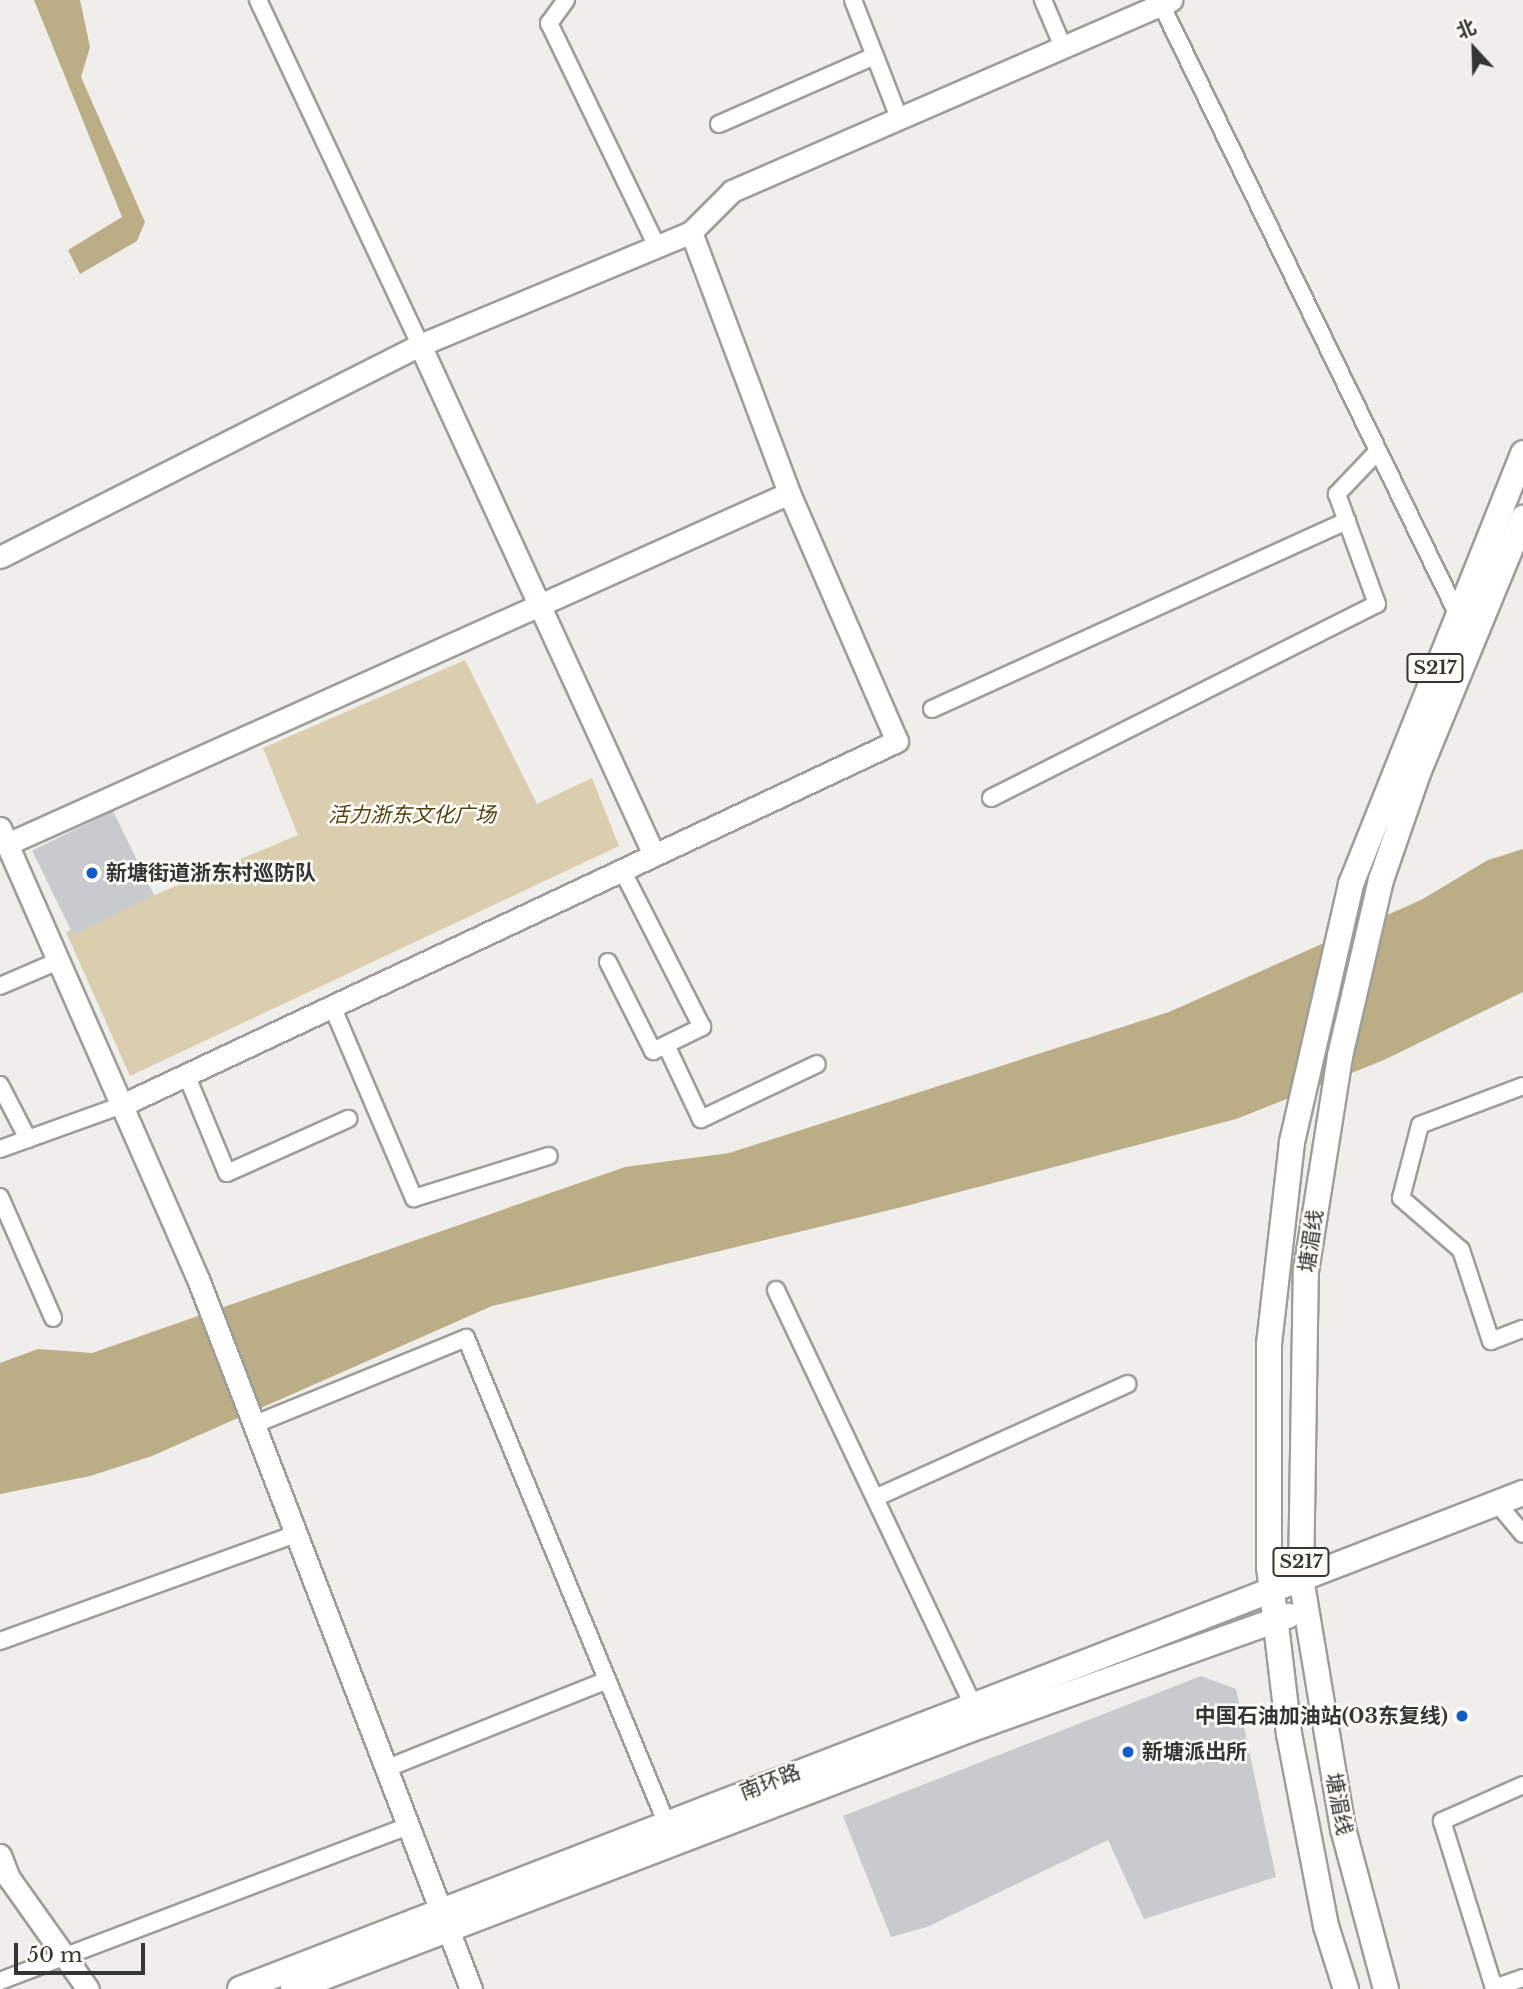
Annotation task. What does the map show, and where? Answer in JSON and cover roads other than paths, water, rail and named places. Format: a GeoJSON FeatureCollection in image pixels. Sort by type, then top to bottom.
{"type":"FeatureCollection","features":[{"type":"Feature","properties":{"kind":"main road","name":"S217"},"geometry":{"type":"LineString","coordinates":[[1346,1989],[1324,1912],[1289,1734],[1272,1591],[1269,1344],[1292,1142],[1351,884],[1523,453]]}},
{"type":"Feature","properties":{"kind":"main road","name":"塘湄线"},"geometry":{"type":"LineString","coordinates":[[1387,1989],[1343,1829],[1301,1579],[1306,1271],[1328,1127],[1381,880],[1418,773],[1523,517]]}},
{"type":"Feature","properties":{"kind":"main road","name":"南环路"},"geometry":{"type":"LineString","coordinates":[[293,1989],[666,1822],[1523,1493]]}},
{"type":"Feature","properties":{"kind":"main road","name":"南环路"},"geometry":{"type":"LineString","coordinates":[[240,1989],[443,1921],[1305,1609]]}},
{"type":"Feature","properties":{"kind":"street"},"geometry":{"type":"LineString","coordinates":[[258,0],[654,855]]}},
{"type":"Feature","properties":{"kind":"street"},"geometry":{"type":"LineString","coordinates":[[566,0],[549,23],[657,246]]}},
{"type":"Feature","properties":{"kind":"street"},"geometry":{"type":"LineString","coordinates":[[853,0],[899,118]]}},
{"type":"Feature","properties":{"kind":"street"},"geometry":{"type":"LineString","coordinates":[[1043,0],[1063,47]]}},
{"type":"Feature","properties":{"kind":"street"},"geometry":{"type":"LineString","coordinates":[[0,557],[420,345],[691,232],[732,191],[1166,2],[1457,613]]}},
{"type":"Feature","properties":{"kind":"street"},"geometry":{"type":"LineString","coordinates":[[719,124],[875,56]]}},
{"type":"Feature","properties":{"kind":"street"},"geometry":{"type":"LineString","coordinates":[[0,1149],[122,1105],[897,741],[789,493],[691,232]]}},
{"type":"Feature","properties":{"kind":"street"},"geometry":{"type":"LineString","coordinates":[[990,798],[1377,604],[1337,494],[1378,451]]}},
{"type":"Feature","properties":{"kind":"street"},"geometry":{"type":"LineString","coordinates":[[471,1989],[198,1279],[4,836],[538,605],[789,493]]}},
{"type":"Feature","properties":{"kind":"street"},"geometry":{"type":"LineString","coordinates":[[932,709],[1347,521]]}},
{"type":"Feature","properties":{"kind":"street"},"geometry":{"type":"LineString","coordinates":[[608,961],[653,1051],[702,1027],[622,870]]}},
{"type":"Feature","properties":{"kind":"street"},"geometry":{"type":"LineString","coordinates":[[0,986],[58,961]]}},
{"type":"Feature","properties":{"kind":"street"},"geometry":{"type":"LineString","coordinates":[[331,1006],[414,1198],[549,1156]]}},
{"type":"Feature","properties":{"kind":"street"},"geometry":{"type":"LineString","coordinates":[[666,1045],[701,1119],[817,1064]]}},
{"type":"Feature","properties":{"kind":"street"},"geometry":{"type":"LineString","coordinates":[[186,1074],[227,1173],[348,1119]]}},
{"type":"Feature","properties":{"kind":"street"},"geometry":{"type":"LineString","coordinates":[[0,1086],[28,1139]]}},
{"type":"Feature","properties":{"kind":"street"},"geometry":{"type":"LineString","coordinates":[[1523,1086],[1420,1125],[1401,1198],[1461,1250],[1491,1341],[1523,1329]]}},
{"type":"Feature","properties":{"kind":"street"},"geometry":{"type":"LineString","coordinates":[[0,1197],[53,1318]]}},
{"type":"Feature","properties":{"kind":"street"},"geometry":{"type":"LineString","coordinates":[[776,1290],[972,1703]]}},
{"type":"Feature","properties":{"kind":"street"},"geometry":{"type":"LineString","coordinates":[[253,1425],[466,1338],[666,1822]]}},
{"type":"Feature","properties":{"kind":"street"},"geometry":{"type":"LineString","coordinates":[[875,1498],[1128,1384]]}},
{"type":"Feature","properties":{"kind":"street"},"geometry":{"type":"LineString","coordinates":[[1497,1503],[1523,1534]]}},
{"type":"Feature","properties":{"kind":"street"},"geometry":{"type":"LineString","coordinates":[[0,1641],[295,1534]]}},
{"type":"Feature","properties":{"kind":"street"},"geometry":{"type":"LineString","coordinates":[[385,1769],[607,1680]]}},
{"type":"Feature","properties":{"kind":"street"},"geometry":{"type":"LineString","coordinates":[[1523,1785],[1442,1821],[1494,1987],[1523,1978]]}},
{"type":"Feature","properties":{"kind":"street"},"geometry":{"type":"LineString","coordinates":[[0,1981],[407,1826]]}},
{"type":"Feature","properties":{"kind":"street"},"geometry":{"type":"LineString","coordinates":[[0,1855],[9,1878],[88,1989]]}},
{"type":"Feature","properties":{"kind":"place","name":"新塘街道浙东村巡防队"},"geometry":{"type":"Point","coordinates":[92,873]}},
{"type":"Feature","properties":{"kind":"place","name":"中国石油加油站(03东复线)"},"geometry":{"type":"Point","coordinates":[1462,1716]}},
{"type":"Feature","properties":{"kind":"place","name":"新塘派出所"},"geometry":{"type":"Point","coordinates":[1128,1752]}},
{"type":"Feature","properties":{"kind":"park label","name":"活力浙东文化广场"},"geometry":{"type":"Point","coordinates":[412,815]}}]}
